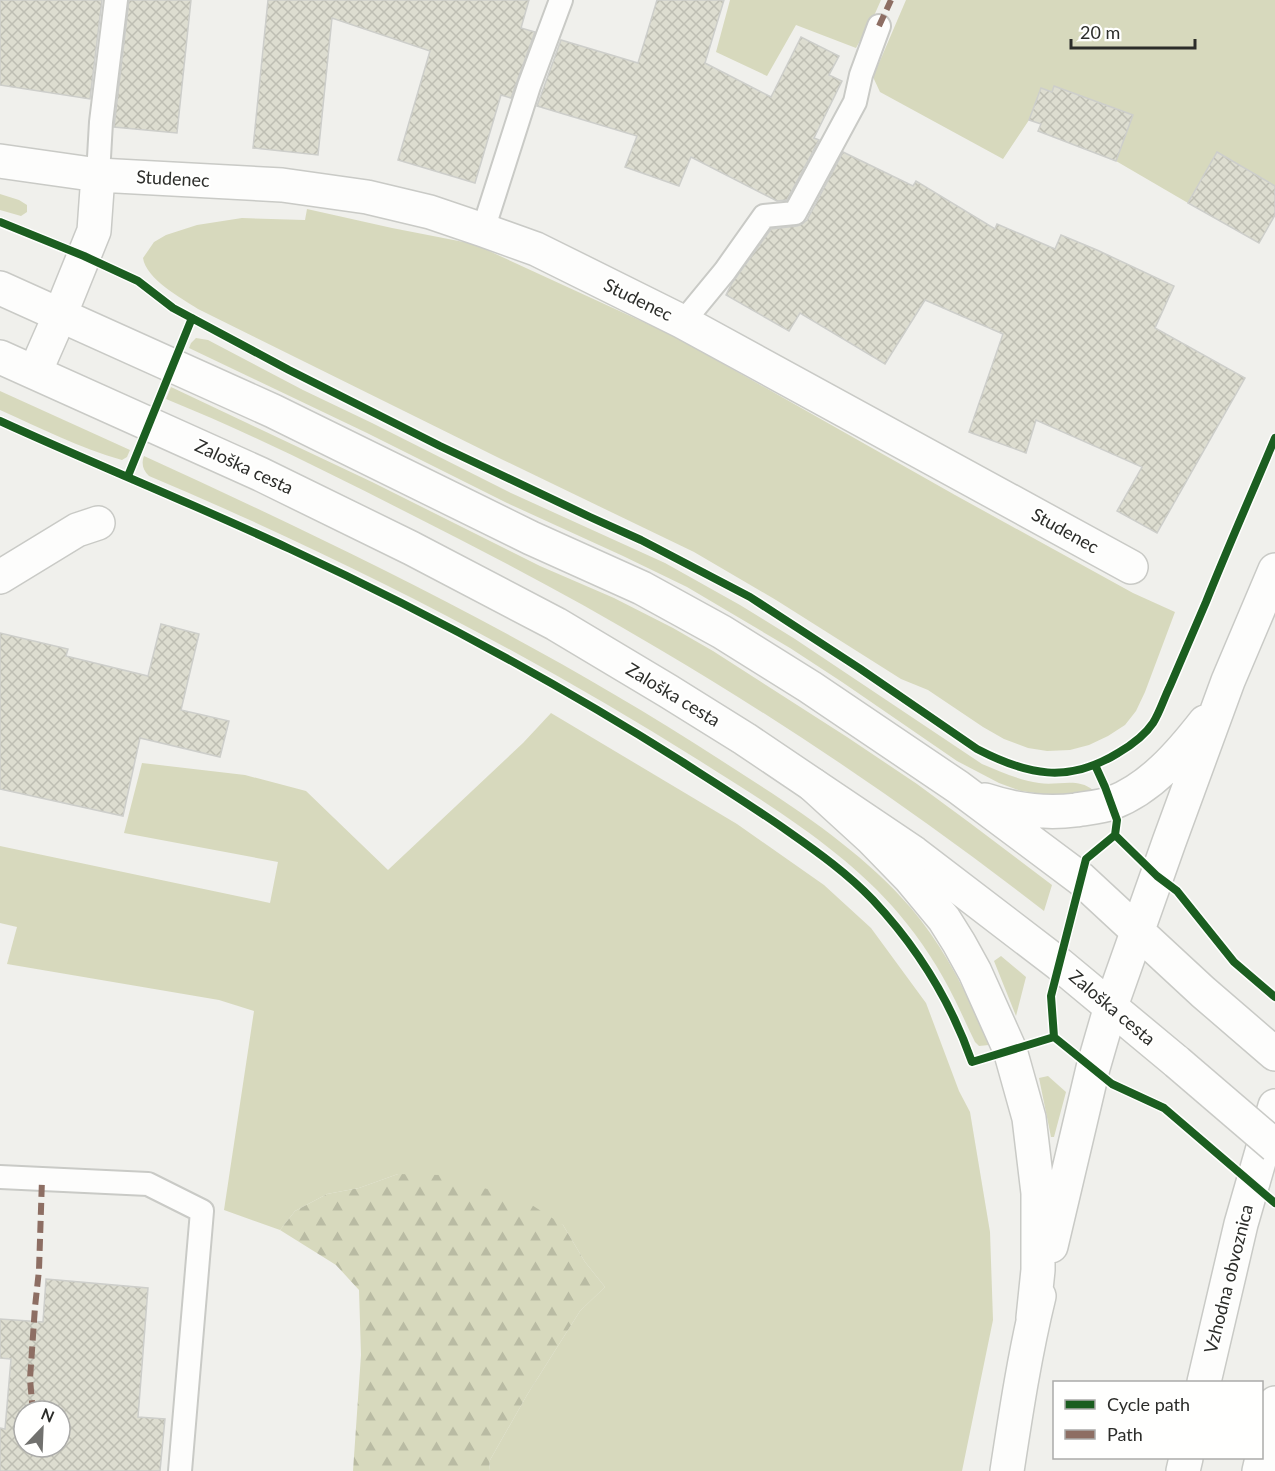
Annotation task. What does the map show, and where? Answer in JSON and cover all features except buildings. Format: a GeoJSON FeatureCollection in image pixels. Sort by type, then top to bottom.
{"type":"FeatureCollection","features":[{"type":"Feature","properties":{"kind":"main road","name":"Studenec"},"geometry":{"type":"LineString","coordinates":[[0,161],[98,175],[282,185],[367,197],[430,213],[536,249],[683,322],[1131,567]]}},
{"type":"Feature","properties":{"kind":"main road"},"geometry":{"type":"LineString","coordinates":[[35,372],[94,231],[98,175]]}},
{"type":"Feature","properties":{"kind":"main road"},"geometry":{"type":"LineString","coordinates":[[0,288],[273,411],[531,538],[642,588],[750,648],[958,787],[1081,879],[1197,987],[1275,1054]]}},
{"type":"Feature","properties":{"kind":"main road","name":"Zaloška cesta"},"geometry":{"type":"LineString","coordinates":[[0,357],[260,474],[411,548],[546,619],[668,691],[745,739],[914,853],[1111,1006],[1275,1146]]}},
{"type":"Feature","properties":{"kind":"main road"},"geometry":{"type":"LineString","coordinates":[[0,577],[77,530],[98,523]]}},
{"type":"Feature","properties":{"kind":"main road"},"geometry":{"type":"LineString","coordinates":[[1033,1318],[1093,1068],[1111,1006],[1228,681],[1275,570]]}},
{"type":"Feature","properties":{"kind":"main road"},"geometry":{"type":"LineString","coordinates":[[958,787],[985,800],[1031,812],[1070,811],[1111,803],[1134,792],[1154,778],[1184,749],[1204,722],[1228,681]]}},
{"type":"Feature","properties":{"kind":"main road"},"geometry":{"type":"LineString","coordinates":[[813,785],[871,838],[910,878],[944,919],[975,972],[1010,1050],[1029,1118],[1038,1193],[1038,1270],[1033,1318],[1007,1471]]}},
{"type":"Feature","properties":{"kind":"main road","name":"Vzhodna obvoznica"},"geometry":{"type":"LineString","coordinates":[[1204,1381],[1241,1224],[1275,1106]]}},
{"type":"Feature","properties":{"kind":"main road"},"geometry":{"type":"LineString","coordinates":[[1263,1451],[1275,1403]]}},
{"type":"Feature","properties":{"kind":"lane"},"geometry":{"type":"LineString","coordinates":[[98,175],[101,122],[116,0]]}},
{"type":"Feature","properties":{"kind":"lane"},"geometry":{"type":"LineString","coordinates":[[483,230],[528,86],[561,0]]}},
{"type":"Feature","properties":{"kind":"lane"},"geometry":{"type":"LineString","coordinates":[[683,322],[725,271],[764,216],[795,213],[855,102],[861,75],[879,26]]}},
{"type":"Feature","properties":{"kind":"lane"},"geometry":{"type":"LineString","coordinates":[[0,1177],[148,1184],[202,1211],[180,1471]]}},
{"type":"Feature","properties":{"kind":"green space"},"geometry":{"type":"Polygon","coordinates":[[[730,0],[881,0],[856,48],[796,25],[767,76],[716,52],[730,0]]]}},
{"type":"Feature","properties":{"kind":"green space"},"geometry":{"type":"Polygon","coordinates":[[[906,0],[1275,0],[1275,186],[1217,152],[1188,203],[1116,161],[1133,115],[1054,86],[1052,92],[1041,88],[1029,120],[1003,159],[880,92],[873,77],[906,0]]]}},
{"type":"Feature","properties":{"kind":"green space"},"geometry":{"type":"Polygon","coordinates":[[[0,194],[27,205],[27,212],[21,216],[0,210],[0,194]]]}},
{"type":"Feature","properties":{"kind":"green space"},"geometry":{"type":"Polygon","coordinates":[[[307,209],[474,244],[674,336],[955,495],[1133,593],[1175,612],[1136,711],[1125,725],[1108,736],[1089,745],[1070,750],[1047,751],[1028,748],[1004,739],[928,690],[901,679],[776,600],[694,552],[198,309],[157,280],[150,273],[143,258],[154,242],[166,235],[197,225],[242,218],[305,220],[307,209]]]}},
{"type":"Feature","properties":{"kind":"green space"},"geometry":{"type":"Polygon","coordinates":[[[196,338],[208,340],[303,390],[511,493],[665,563],[795,639],[982,764],[1032,782],[1074,783],[1093,790],[1070,794],[1042,794],[1021,791],[999,783],[957,761],[790,648],[687,587],[507,503],[189,348],[196,338]]]}},
{"type":"Feature","properties":{"kind":"green space"},"geometry":{"type":"Polygon","coordinates":[[[171,387],[372,482],[540,566],[614,598],[713,651],[917,784],[1052,885],[1044,911],[904,807],[709,679],[537,580],[412,515],[321,469],[166,399],[171,387]]]}},
{"type":"Feature","properties":{"kind":"green space"},"geometry":{"type":"Polygon","coordinates":[[[0,391],[130,450],[127,457],[122,460],[91,450],[0,410],[0,391]]]}},
{"type":"Feature","properties":{"kind":"green space"},"geometry":{"type":"Polygon","coordinates":[[[144,456],[365,560],[509,635],[650,716],[795,809],[868,865],[911,908],[935,940],[955,974],[989,1045],[979,1046],[975,1042],[936,966],[899,914],[856,870],[806,830],[634,720],[499,644],[361,572],[149,476],[143,467],[144,456]]]}},
{"type":"Feature","properties":{"kind":"green space"},"geometry":{"type":"Polygon","coordinates":[[[551,713],[737,824],[824,885],[871,928],[926,1003],[959,1091],[970,1112],[990,1232],[993,1320],[962,1471],[489,1471],[490,1460],[527,1395],[580,1311],[605,1287],[585,1262],[563,1225],[398,1174],[359,1188],[327,1194],[295,1211],[280,1230],[224,1210],[254,1011],[219,1000],[7,964],[17,927],[0,923],[0,846],[270,903],[278,862],[124,833],[142,763],[245,775],[306,791],[388,870],[523,743],[551,713]]]}},
{"type":"Feature","properties":{"kind":"green space"},"geometry":{"type":"Polygon","coordinates":[[[1001,956],[1026,977],[1016,1016],[994,961],[1001,956]]]}},
{"type":"Feature","properties":{"kind":"green space"},"geometry":{"type":"Polygon","coordinates":[[[1048,1076],[1066,1092],[1054,1137],[1051,1137],[1039,1078],[1048,1076]]]}},
{"type":"Feature","properties":{"kind":"green space"},"geometry":{"type":"Polygon","coordinates":[[[398,1174],[440,1175],[524,1200],[563,1225],[585,1262],[605,1287],[580,1311],[527,1395],[490,1460],[489,1471],[353,1471],[361,1355],[359,1290],[336,1265],[280,1230],[295,1211],[327,1194],[359,1188],[398,1174]]]}},
{"type":"Feature","properties":{"kind":"marked path"},"geometry":{"type":"LineString","coordinates":[[879,26],[891,0]]}},
{"type":"Feature","properties":{"kind":"marked path"},"geometry":{"type":"LineString","coordinates":[[32,1399],[30,1379],[39,1270],[42,1179]]}},
{"type":"Feature","properties":{"kind":"cycle path"},"geometry":{"type":"LineString","coordinates":[[0,222],[138,281],[173,308],[289,370],[440,446],[641,540],[750,597],[977,749],[1030,770],[1065,772],[1100,763],[1132,744],[1153,723],[1275,438]]}},
{"type":"Feature","properties":{"kind":"cycle path"},"geometry":{"type":"LineString","coordinates":[[128,476],[192,318]]}},
{"type":"Feature","properties":{"kind":"cycle path"},"geometry":{"type":"LineString","coordinates":[[0,421],[218,516],[341,573],[491,650],[636,733],[776,823],[833,864],[863,890],[889,918],[931,976],[954,1018],[972,1062],[1054,1037],[1112,1084],[1164,1108],[1275,1203]]}},
{"type":"Feature","properties":{"kind":"cycle path"},"geometry":{"type":"LineString","coordinates":[[1054,1037],[1051,996],[1086,859],[1115,835],[1117,820],[1095,765]]}},
{"type":"Feature","properties":{"kind":"cycle path"},"geometry":{"type":"LineString","coordinates":[[1115,835],[1157,876],[1177,891],[1234,962],[1275,997]]}}]}
